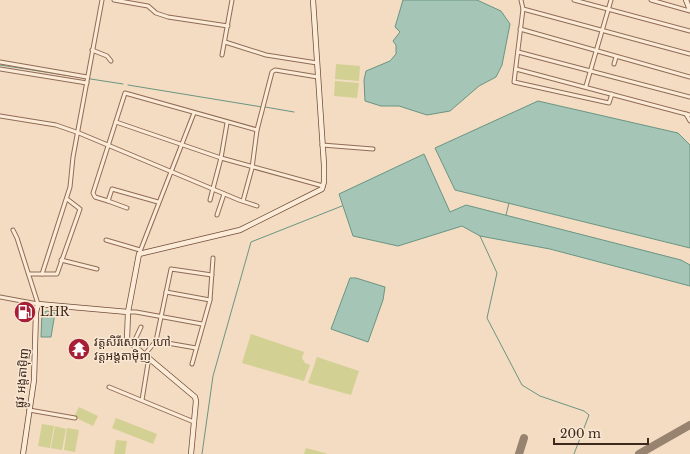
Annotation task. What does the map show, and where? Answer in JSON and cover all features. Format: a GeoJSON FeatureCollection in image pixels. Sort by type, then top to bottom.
{"type":"FeatureCollection","features":[{"type":"Feature","properties":{"kind":"street"},"geometry":{"type":"LineString","coordinates":[[42,274],[67,199],[87,77],[102,0]]}},
{"type":"Feature","properties":{"kind":"street"},"geometry":{"type":"LineString","coordinates":[[114,0],[148,6],[156,13],[168,17],[228,26]]}},
{"type":"Feature","properties":{"kind":"street"},"geometry":{"type":"LineString","coordinates":[[222,55],[232,0]]}},
{"type":"Feature","properties":{"kind":"street"},"geometry":{"type":"LineString","coordinates":[[106,240],[139,252],[240,230],[320,190],[323,186],[322,145],[313,0]]}},
{"type":"Feature","properties":{"kind":"street"},"geometry":{"type":"LineString","coordinates":[[521,0],[523,9],[514,80],[515,83],[609,103],[612,94]]}},
{"type":"Feature","properties":{"kind":"street"},"geometry":{"type":"LineString","coordinates":[[574,0],[690,31]]}},
{"type":"Feature","properties":{"kind":"street"},"geometry":{"type":"LineString","coordinates":[[586,86],[611,0]]}},
{"type":"Feature","properties":{"kind":"street"},"geometry":{"type":"LineString","coordinates":[[651,0],[690,11]]}},
{"type":"Feature","properties":{"kind":"street"},"geometry":{"type":"LineString","coordinates":[[686,0],[690,11]]}},
{"type":"Feature","properties":{"kind":"street"},"geometry":{"type":"LineString","coordinates":[[523,9],[690,54]]}},
{"type":"Feature","properties":{"kind":"street"},"geometry":{"type":"LineString","coordinates":[[520,29],[690,77]]}},
{"type":"Feature","properties":{"kind":"street"},"geometry":{"type":"LineString","coordinates":[[225,42],[266,55],[317,63]]}},
{"type":"Feature","properties":{"kind":"street"},"geometry":{"type":"LineString","coordinates":[[92,50],[107,56],[111,61]]}},
{"type":"Feature","properties":{"kind":"street"},"geometry":{"type":"LineString","coordinates":[[518,52],[690,97]]}},
{"type":"Feature","properties":{"kind":"street"},"geometry":{"type":"LineString","coordinates":[[614,64],[616,57]]}},
{"type":"Feature","properties":{"kind":"street"},"geometry":{"type":"LineString","coordinates":[[0,62],[87,77]]}},
{"type":"Feature","properties":{"kind":"street"},"geometry":{"type":"LineString","coordinates":[[0,69],[87,82]]}},
{"type":"Feature","properties":{"kind":"street"},"geometry":{"type":"LineString","coordinates":[[516,69],[586,86],[690,115]]}},
{"type":"Feature","properties":{"kind":"street"},"geometry":{"type":"LineString","coordinates":[[244,201],[252,168],[257,130],[273,70],[318,77]]}},
{"type":"Feature","properties":{"kind":"street"},"geometry":{"type":"LineString","coordinates":[[127,208],[94,197],[93,193],[125,93],[227,123],[257,130]]}},
{"type":"Feature","properties":{"kind":"street"},"geometry":{"type":"LineString","coordinates":[[191,454],[196,401],[195,397],[127,340],[128,312],[139,252],[194,113]]}},
{"type":"Feature","properties":{"kind":"street"},"geometry":{"type":"LineString","coordinates":[[686,114],[690,121]]}},
{"type":"Feature","properties":{"kind":"street"},"geometry":{"type":"LineString","coordinates":[[0,116],[56,125],[79,133],[224,194],[257,206]]}},
{"type":"Feature","properties":{"kind":"street"},"geometry":{"type":"LineString","coordinates":[[116,122],[252,168],[323,186]]}},
{"type":"Feature","properties":{"kind":"street"},"geometry":{"type":"LineString","coordinates":[[210,200],[221,158],[227,123]]}},
{"type":"Feature","properties":{"kind":"street"},"geometry":{"type":"LineString","coordinates":[[322,145],[373,149]]}},
{"type":"Feature","properties":{"kind":"street"},"geometry":{"type":"LineString","coordinates":[[108,202],[112,189],[158,202]]}},
{"type":"Feature","properties":{"kind":"street"},"geometry":{"type":"LineString","coordinates":[[217,215],[224,194]]}},
{"type":"Feature","properties":{"kind":"street"},"geometry":{"type":"LineString","coordinates":[[29,274],[57,274],[80,209],[67,199]]}},
{"type":"Feature","properties":{"kind":"street"},"geometry":{"type":"LineString","coordinates":[[13,230],[38,304]]}},
{"type":"Feature","properties":{"kind":"street"},"geometry":{"type":"LineString","coordinates":[[192,364],[202,324],[210,300],[213,258]]}},
{"type":"Feature","properties":{"kind":"street"},"geometry":{"type":"LineString","coordinates":[[61,260],[97,269]]}},
{"type":"Feature","properties":{"kind":"street"},"geometry":{"type":"LineString","coordinates":[[142,400],[147,356],[156,341],[171,269],[212,276]]}},
{"type":"Feature","properties":{"kind":"street"},"geometry":{"type":"LineString","coordinates":[[166,292],[210,300]]}},
{"type":"Feature","properties":{"kind":"street"},"geometry":{"type":"LineString","coordinates":[[0,297],[38,304],[162,316],[202,324]]}},
{"type":"Feature","properties":{"kind":"street","name":"ផ្លូវ អង្តតាម៉ិញ"},"geometry":{"type":"LineString","coordinates":[[23,454],[34,380],[36,312],[38,304]]}},
{"type":"Feature","properties":{"kind":"street"},"geometry":{"type":"LineString","coordinates":[[133,344],[141,327]]}},
{"type":"Feature","properties":{"kind":"street"},"geometry":{"type":"LineString","coordinates":[[156,341],[196,348]]}},
{"type":"Feature","properties":{"kind":"street"},"geometry":{"type":"LineString","coordinates":[[109,387],[154,404],[194,422]]}},
{"type":"Feature","properties":{"kind":"street"},"geometry":{"type":"LineString","coordinates":[[29,410],[75,418]]}},
{"type":"Feature","properties":{"kind":"shaded area"},"geometry":{"type":"Polygon","coordinates":[[[403,0],[477,0],[501,11],[510,24],[502,65],[496,77],[479,86],[450,111],[427,115],[399,106],[381,106],[365,101],[364,80],[366,71],[390,61],[396,54],[396,45],[393,41],[400,32],[395,27],[403,0]]]}},
{"type":"Feature","properties":{"kind":"shaded area"},"geometry":{"type":"Polygon","coordinates":[[[336,64],[360,66],[359,81],[335,79],[336,64]]]}},
{"type":"Feature","properties":{"kind":"shaded area"},"geometry":{"type":"Polygon","coordinates":[[[335,81],[359,83],[357,98],[334,96],[335,81]]]}},
{"type":"Feature","properties":{"kind":"shaded area"},"geometry":{"type":"Polygon","coordinates":[[[538,101],[678,133],[690,145],[690,248],[455,190],[435,148],[538,101]]]}},
{"type":"Feature","properties":{"kind":"shaded area"},"geometry":{"type":"Polygon","coordinates":[[[424,154],[450,212],[466,205],[681,260],[690,265],[690,286],[550,249],[480,236],[462,226],[398,246],[353,236],[339,194],[424,154]]]}},
{"type":"Feature","properties":{"kind":"shaded area"},"geometry":{"type":"Polygon","coordinates":[[[350,278],[356,278],[385,287],[383,300],[368,342],[331,329],[350,278]]]}},
{"type":"Feature","properties":{"kind":"shaded area"},"geometry":{"type":"Polygon","coordinates":[[[47,311],[55,313],[51,337],[41,337],[42,313],[47,311]]]}},
{"type":"Feature","properties":{"kind":"shaded area"},"geometry":{"type":"Polygon","coordinates":[[[251,334],[304,352],[302,358],[305,363],[310,365],[304,381],[242,363],[251,334]]]}},
{"type":"Feature","properties":{"kind":"shaded area"},"geometry":{"type":"Polygon","coordinates":[[[317,357],[359,371],[351,395],[308,383],[317,357]]]}},
{"type":"Feature","properties":{"kind":"shaded area"},"geometry":{"type":"Polygon","coordinates":[[[79,407],[98,416],[93,426],[74,417],[79,407]]]}},
{"type":"Feature","properties":{"kind":"shaded area"},"geometry":{"type":"Polygon","coordinates":[[[116,418],[157,434],[153,444],[112,428],[116,418]]]}},
{"type":"Feature","properties":{"kind":"shaded area"},"geometry":{"type":"Polygon","coordinates":[[[42,424],[54,426],[50,448],[38,446],[42,424]]]}},
{"type":"Feature","properties":{"kind":"shaded area"},"geometry":{"type":"Polygon","coordinates":[[[55,426],[66,429],[62,450],[51,448],[55,426]]]}},
{"type":"Feature","properties":{"kind":"shaded area"},"geometry":{"type":"Polygon","coordinates":[[[67,428],[79,430],[75,452],[64,450],[67,428]]]}},
{"type":"Feature","properties":{"kind":"shaded area"},"geometry":{"type":"Polygon","coordinates":[[[116,440],[127,441],[125,454],[114,454],[116,440]]]}},
{"type":"Feature","properties":{"kind":"shaded area"},"geometry":{"type":"Polygon","coordinates":[[[306,448],[328,454],[304,454],[306,448]]]}},
{"type":"Feature","properties":{"kind":"waterway"},"geometry":{"type":"LineString","coordinates":[[0,65],[123,84]]}},
{"type":"Feature","properties":{"kind":"waterway"},"geometry":{"type":"LineString","coordinates":[[128,85],[262,107]]}},
{"type":"Feature","properties":{"kind":"waterway"},"geometry":{"type":"LineString","coordinates":[[265,107],[294,112]]}},
{"type":"Feature","properties":{"kind":"waterway"},"geometry":{"type":"LineString","coordinates":[[506,215],[509,203]]}},
{"type":"Feature","properties":{"kind":"waterway"},"geometry":{"type":"LineString","coordinates":[[202,454],[213,376],[251,242],[342,206]]}},
{"type":"Feature","properties":{"kind":"waterway"},"geometry":{"type":"LineString","coordinates":[[480,236],[497,273],[487,318],[522,385],[540,396],[584,411],[589,415],[574,454]]}},
{"type":"Feature","properties":{"kind":"taxiway"},"geometry":{"type":"LineString","coordinates":[[639,454],[690,425]]}},
{"type":"Feature","properties":{"kind":"taxiway"},"geometry":{"type":"LineString","coordinates":[[519,454],[524,438]]}},
{"type":"Feature","properties":{"kind":"place","name":"LHR"},"geometry":{"type":"Point","coordinates":[25,312]}},
{"type":"Feature","properties":{"kind":"place","name":"វត្តសិរីសោភា ហៅ វត្តអង្តតាម៉ិញ"},"geometry":{"type":"Point","coordinates":[79,349]}}]}
